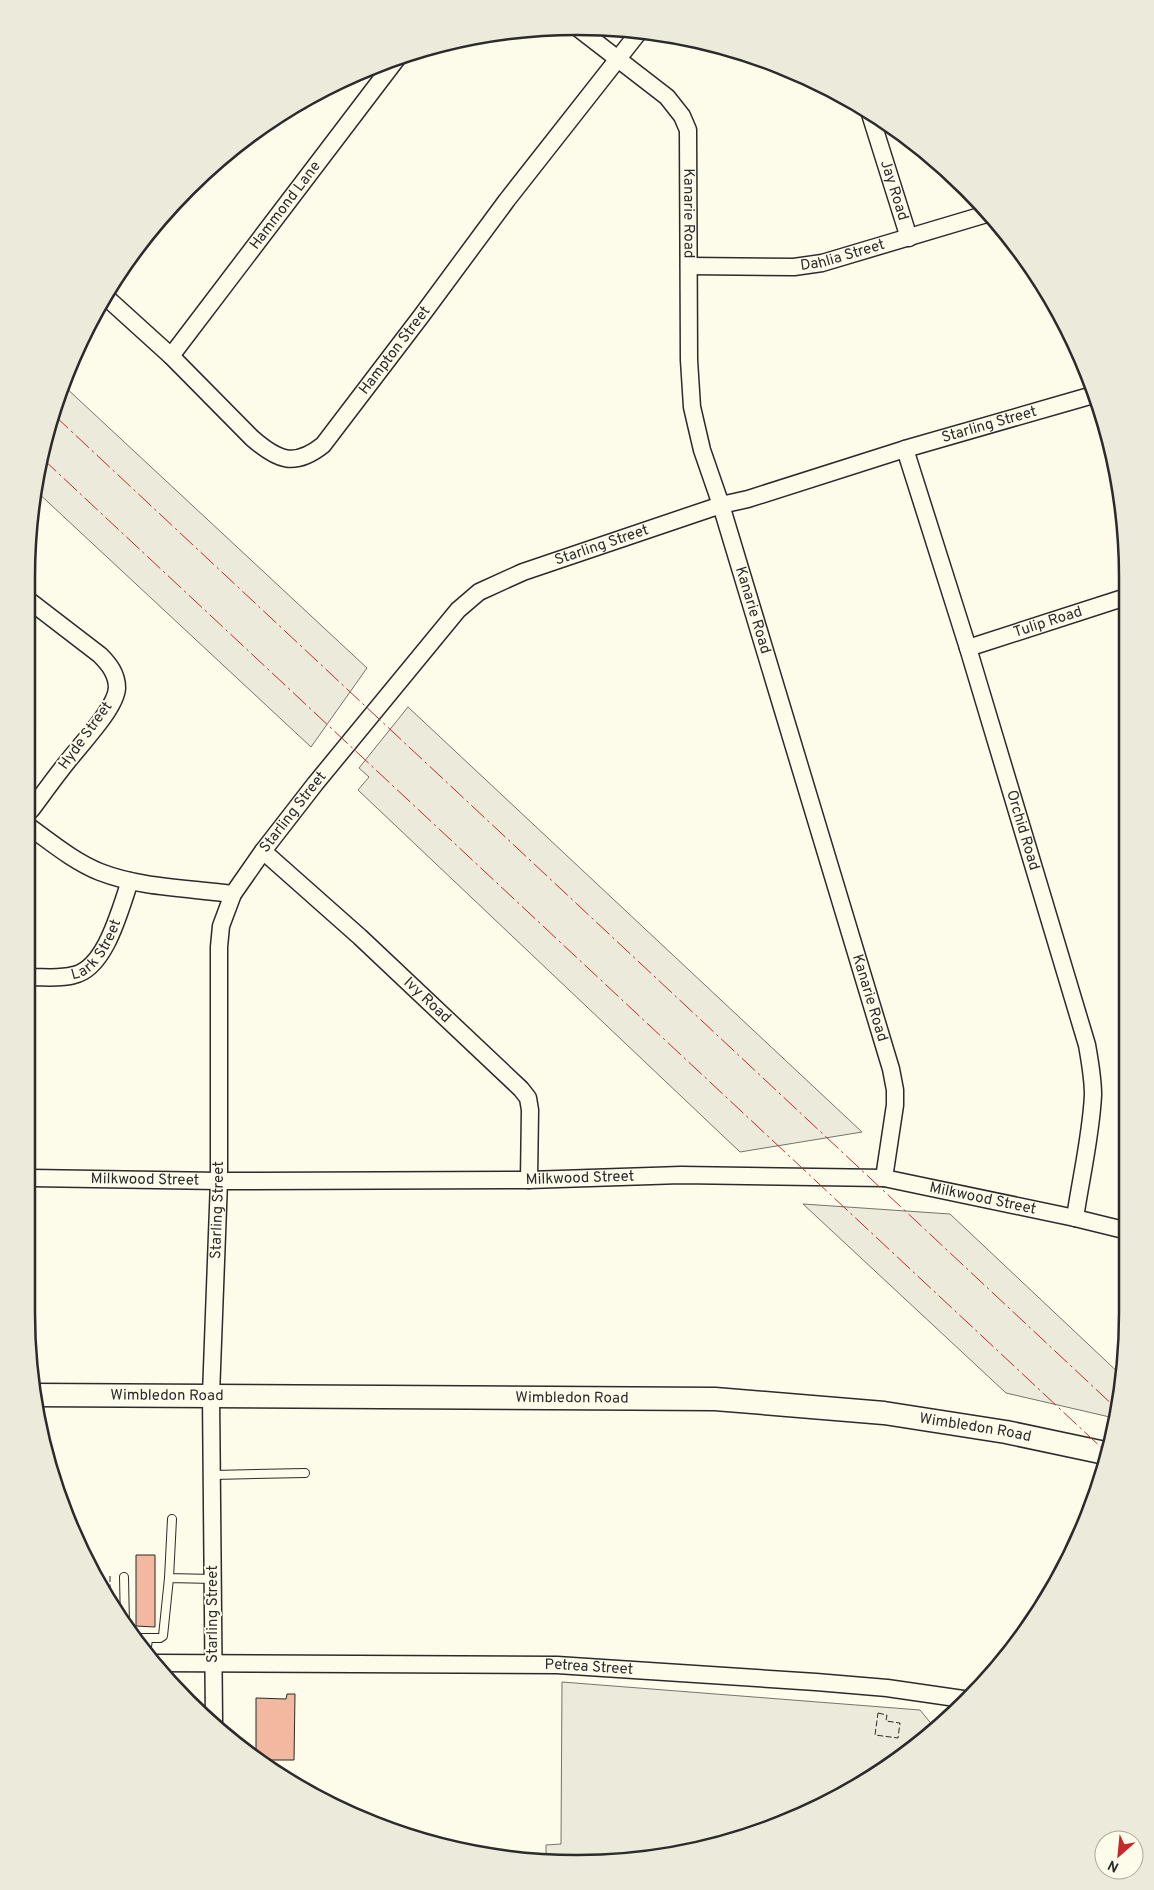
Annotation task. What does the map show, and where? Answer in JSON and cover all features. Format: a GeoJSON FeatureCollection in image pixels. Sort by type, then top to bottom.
{"type":"FeatureCollection","features":[{"type":"Feature","properties":{"kind":"street","name":"Kanarie Road"},"geometry":{"type":"LineString","coordinates":[[588,35],[667,97],[682,116],[688,130],[689,360],[692,406],[702,450],[721,505],[891,1069],[895,1090],[895,1105],[884,1178]]}},
{"type":"Feature","properties":{"kind":"street","name":"Hampton Street"},"geometry":{"type":"LineString","coordinates":[[111,301],[171,356],[266,450],[286,460],[299,459],[312,453],[322,445],[422,316],[507,200],[634,38]]}},
{"type":"Feature","properties":{"kind":"street","name":"Hammond Lane"},"geometry":{"type":"LineString","coordinates":[[171,356],[389,69]]}},
{"type":"Feature","properties":{"kind":"street","name":"Jay Road"},"geometry":{"type":"LineString","coordinates":[[873,123],[909,238]]}},
{"type":"Feature","properties":{"kind":"street","name":"Dahlia Street"},"geometry":{"type":"LineString","coordinates":[[689,266],[794,267],[822,263],[980,216]]}},
{"type":"Feature","properties":{"kind":"street","name":"Starling Street"},"geometry":{"type":"LineString","coordinates":[[214,1714],[211,1395],[219,1181],[219,947],[221,926],[233,894],[263,851],[315,784],[434,637],[458,610],[479,592],[523,572],[721,505],[810,481],[905,449],[1088,397]]}},
{"type":"Feature","properties":{"kind":"street","name":"Orchid Road"},"geometry":{"type":"LineString","coordinates":[[905,449],[968,648],[1087,1045],[1093,1094],[1075,1218]]}},
{"type":"Feature","properties":{"kind":"street","name":"Tulip Road"},"geometry":{"type":"LineString","coordinates":[[968,648],[1119,599]]}},
{"type":"Feature","properties":{"kind":"street","name":"Hyde Street"},"geometry":{"type":"LineString","coordinates":[[35,605],[100,655],[109,665],[117,680],[117,690],[112,703],[103,717],[35,805]]}},
{"type":"Feature","properties":{"kind":"street"},"geometry":{"type":"LineString","coordinates":[[35,831],[75,859],[99,871],[130,881],[233,894]]}},
{"type":"Feature","properties":{"kind":"street","name":"Ivy Road"},"geometry":{"type":"LineString","coordinates":[[263,851],[360,937],[521,1089],[528,1098],[530,1110],[529,1180]]}},
{"type":"Feature","properties":{"kind":"street","name":"Lark Street"},"geometry":{"type":"LineString","coordinates":[[35,977],[75,975],[88,970],[98,960],[105,947],[130,881]]}},
{"type":"Feature","properties":{"kind":"street","name":"Milkwood Street"},"geometry":{"type":"LineString","coordinates":[[35,1178],[219,1181],[529,1180],[681,1175],[884,1178],[1119,1229]]}},
{"type":"Feature","properties":{"kind":"street","name":"Wimbledon Road"},"geometry":{"type":"LineString","coordinates":[[42,1395],[715,1399],[884,1413],[1006,1432],[1101,1452]]}},
{"type":"Feature","properties":{"kind":"street","name":"Petrea Street"},"geometry":{"type":"LineString","coordinates":[[164,1663],[557,1665],[887,1688],[954,1701]]}},
{"type":"Feature","properties":{"kind":"lane"},"geometry":{"type":"LineString","coordinates":[[213,1474],[305,1473]]}},
{"type":"Feature","properties":{"kind":"lane"},"geometry":{"type":"LineString","coordinates":[[144,1639],[160,1638],[163,1636],[169,1578],[172,1519]]}},
{"type":"Feature","properties":{"kind":"lane"},"geometry":{"type":"LineString","coordinates":[[124,1577],[125,1612]]}},
{"type":"Feature","properties":{"kind":"lane"},"geometry":{"type":"LineString","coordinates":[[169,1578],[213,1579]]}},
{"type":"Feature","properties":{"kind":"lane"},"geometry":{"type":"LineString","coordinates":[[147,1643],[148,1639]]}},
{"type":"Feature","properties":{"kind":"shaded area"},"geometry":{"type":"Polygon","coordinates":[[[69,390],[367,668],[311,747],[41,496],[53,437],[69,390]]]}},
{"type":"Feature","properties":{"kind":"shaded area"},"geometry":{"type":"Polygon","coordinates":[[[408,707],[862,1132],[740,1152],[358,790],[369,777],[359,768],[408,707]]]}},
{"type":"Feature","properties":{"kind":"shaded area"},"geometry":{"type":"Polygon","coordinates":[[[803,1204],[950,1214],[1116,1370],[1109,1417],[1006,1393],[803,1204]]]}},
{"type":"Feature","properties":{"kind":"shaded area"},"geometry":{"type":"Polygon","coordinates":[[[562,1682],[920,1710],[931,1723],[878,1764],[848,1782],[784,1814],[751,1826],[683,1845],[648,1850],[612,1854],[546,1854],[546,1845],[561,1844],[562,1682]]]}},
{"type":"Feature","properties":{"kind":"building"},"geometry":{"type":"Polygon","coordinates":[[[136,1555],[155,1555],[155,1627],[136,1626],[136,1555]]]}},
{"type":"Feature","properties":{"kind":"building"},"geometry":{"type":"Polygon","coordinates":[[[287,1694],[295,1694],[294,1760],[270,1760],[256,1750],[256,1698],[286,1699],[287,1694]]]}},
{"type":"Feature","properties":{"kind":"fence"},"geometry":{"type":"LineString","coordinates":[[110,1576],[110,1587]]}},
{"type":"Feature","properties":{"kind":"fence"},"geometry":{"type":"LineString","coordinates":[[878,1713],[887,1715],[886,1721],[900,1723],[898,1738],[875,1735],[878,1713]]}},
{"type":"Feature","properties":{"kind":"power"},"geometry":{"type":"LineString","coordinates":[[59,419],[1111,1404]]}},
{"type":"Feature","properties":{"kind":"power"},"geometry":{"type":"LineString","coordinates":[[47,463],[1102,1448]]}}]}
